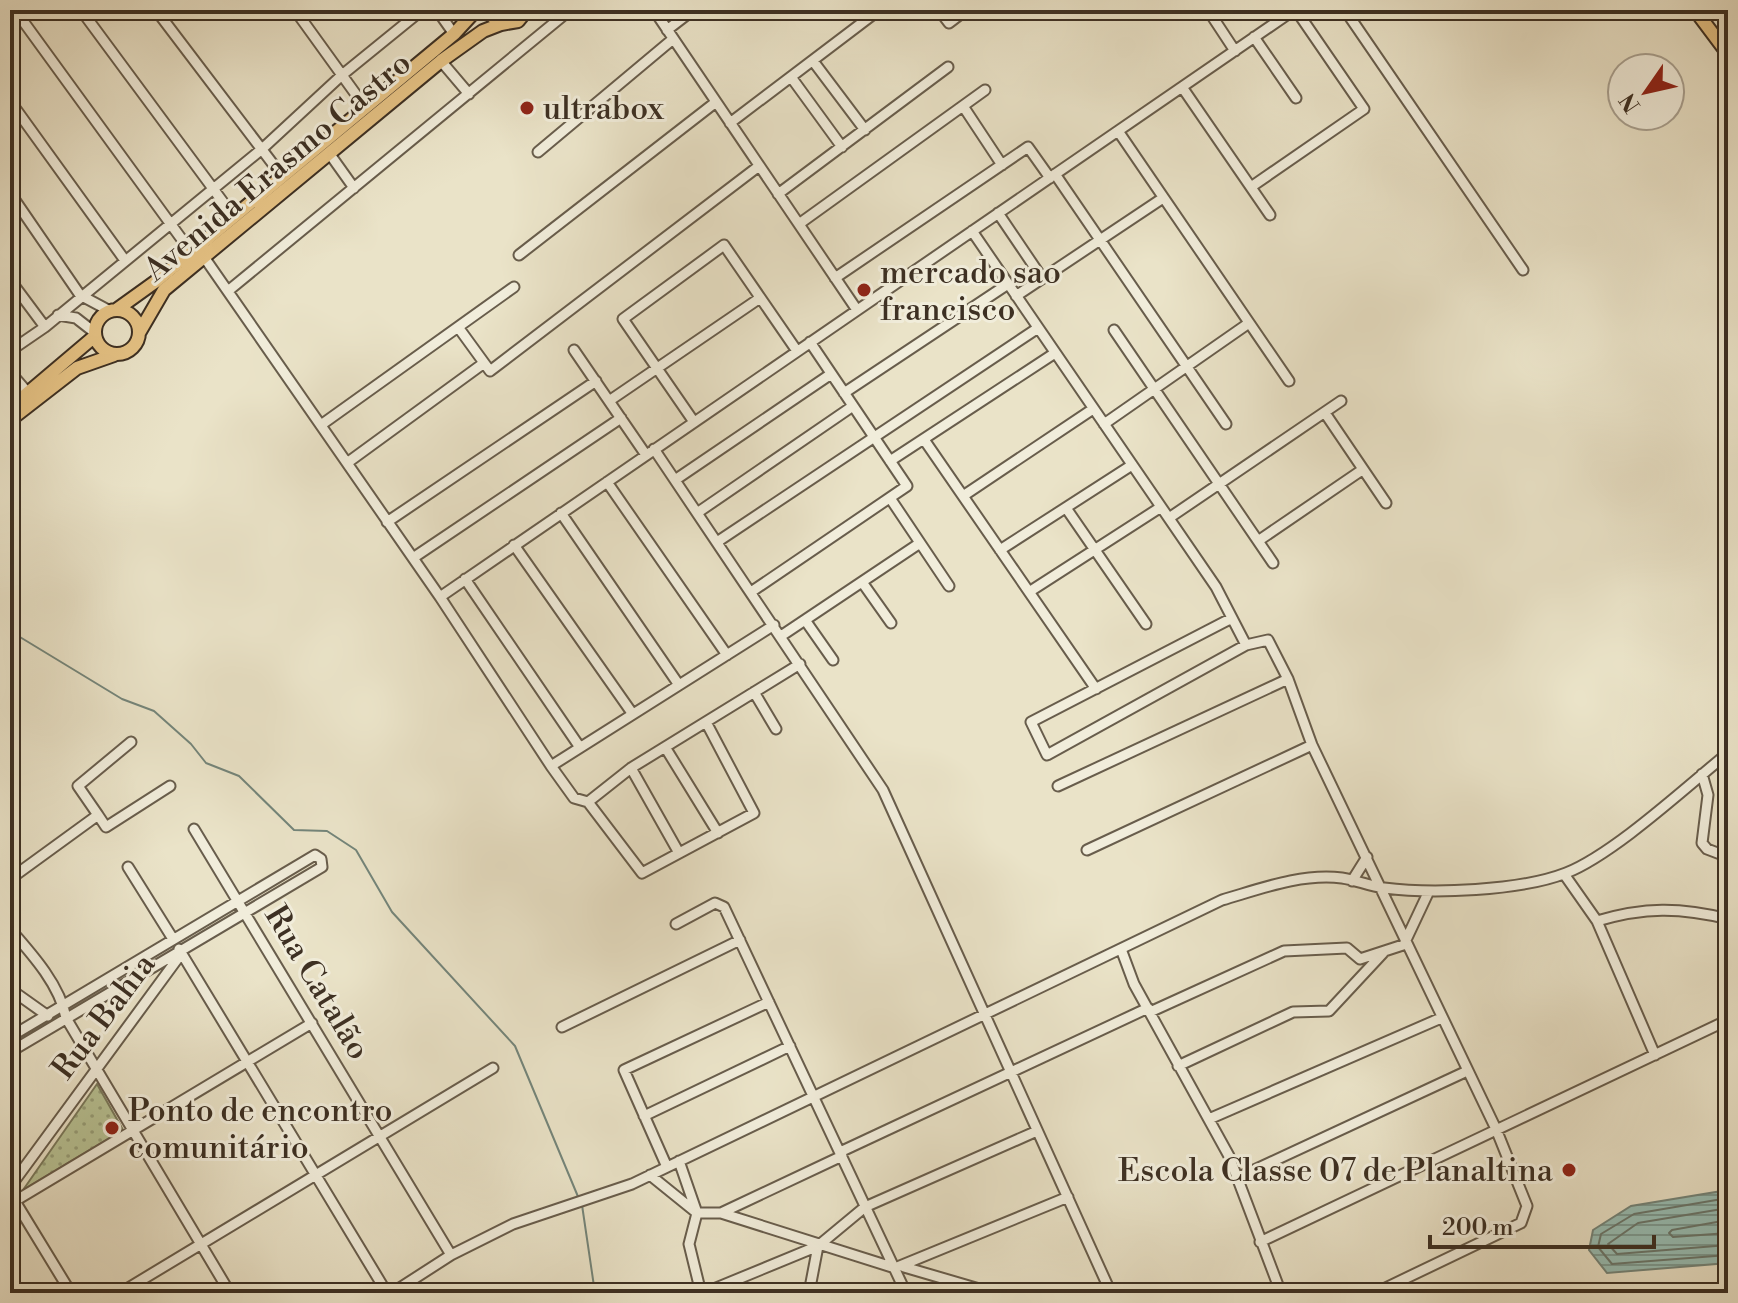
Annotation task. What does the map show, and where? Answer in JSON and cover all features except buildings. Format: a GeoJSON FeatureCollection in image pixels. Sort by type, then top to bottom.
{"type":"FeatureCollection","features":[{"type":"Feature","properties":{"kind":"main road","name":"Avenida Erasmo Castro"},"geometry":{"type":"LineString","coordinates":[[139,333],[164,290],[234,217],[454,34],[476,10]]}},
{"type":"Feature","properties":{"kind":"main road"},"geometry":{"type":"LineString","coordinates":[[485,10],[501,24]]}},
{"type":"Feature","properties":{"kind":"main road","name":"Avenida Erasmo Castro"},"geometry":{"type":"LineString","coordinates":[[113,310],[198,254],[441,61],[483,31],[518,21],[527,10]]}},
{"type":"Feature","properties":{"kind":"main road"},"geometry":{"type":"LineString","coordinates":[[1695,10],[1728,54]]}},
{"type":"Feature","properties":{"kind":"main road"},"geometry":{"type":"LineString","coordinates":[[10,408],[95,334],[99,319],[113,310],[135,319],[139,333],[133,347],[77,368],[10,420]]}},
{"type":"Feature","properties":{"kind":"main road"},"geometry":{"type":"LineString","coordinates":[[95,334],[104,350],[120,354]]}},
{"type":"Feature","properties":{"kind":"street"},"geometry":{"type":"LineString","coordinates":[[15,10],[169,222],[228,291],[440,597],[574,798],[588,802],[642,873],[754,813],[706,722]]}},
{"type":"Feature","properties":{"kind":"street"},"geometry":{"type":"LineString","coordinates":[[81,10],[234,217]]}},
{"type":"Feature","properties":{"kind":"street"},"geometry":{"type":"LineString","coordinates":[[156,10],[282,176]]}},
{"type":"Feature","properties":{"kind":"street"},"geometry":{"type":"LineString","coordinates":[[295,10],[365,107]]}},
{"type":"Feature","properties":{"kind":"street"},"geometry":{"type":"LineString","coordinates":[[10,351],[45,327],[80,295],[262,149],[342,75],[422,10]]}},
{"type":"Feature","properties":{"kind":"street"},"geometry":{"type":"LineString","coordinates":[[437,10],[454,34]]}},
{"type":"Feature","properties":{"kind":"street"},"geometry":{"type":"LineString","coordinates":[[228,291],[570,10]]}},
{"type":"Feature","properties":{"kind":"street"},"geometry":{"type":"LineString","coordinates":[[654,10],[857,310]]}},
{"type":"Feature","properties":{"kind":"street"},"geometry":{"type":"LineString","coordinates":[[538,152],[693,10]]}},
{"type":"Feature","properties":{"kind":"street"},"geometry":{"type":"LineString","coordinates":[[730,123],[879,10]]}},
{"type":"Feature","properties":{"kind":"street"},"geometry":{"type":"LineString","coordinates":[[939,10],[949,23],[966,10]]}},
{"type":"Feature","properties":{"kind":"street"},"geometry":{"type":"LineString","coordinates":[[1208,10],[1235,51]]}},
{"type":"Feature","properties":{"kind":"street"},"geometry":{"type":"LineString","coordinates":[[440,597],[1295,10],[1364,109],[1251,187]]}},
{"type":"Feature","properties":{"kind":"street"},"geometry":{"type":"LineString","coordinates":[[1345,10],[1523,270]]}},
{"type":"Feature","properties":{"kind":"street"},"geometry":{"type":"LineString","coordinates":[[1254,37],[1296,98]]}},
{"type":"Feature","properties":{"kind":"street"},"geometry":{"type":"LineString","coordinates":[[441,61],[469,94]]}},
{"type":"Feature","properties":{"kind":"street"},"geometry":{"type":"LineString","coordinates":[[813,61],[865,130]]}},
{"type":"Feature","properties":{"kind":"street"},"geometry":{"type":"LineString","coordinates":[[778,194],[948,67]]}},
{"type":"Feature","properties":{"kind":"street"},"geometry":{"type":"LineString","coordinates":[[791,77],[842,147]]}},
{"type":"Feature","properties":{"kind":"street"},"geometry":{"type":"LineString","coordinates":[[1182,87],[1270,215]]}},
{"type":"Feature","properties":{"kind":"street"},"geometry":{"type":"LineString","coordinates":[[799,224],[985,90]]}},
{"type":"Feature","properties":{"kind":"street"},"geometry":{"type":"LineString","coordinates":[[10,101],[124,259]]}},
{"type":"Feature","properties":{"kind":"street"},"geometry":{"type":"LineString","coordinates":[[519,255],[716,102]]}},
{"type":"Feature","properties":{"kind":"street"},"geometry":{"type":"LineString","coordinates":[[963,106],[1002,165]]}},
{"type":"Feature","properties":{"kind":"street"},"geometry":{"type":"LineString","coordinates":[[1118,131],[1289,381]]}},
{"type":"Feature","properties":{"kind":"street"},"geometry":{"type":"LineString","coordinates":[[835,278],[1028,147],[1100,240],[1226,424]]}},
{"type":"Feature","properties":{"kind":"street"},"geometry":{"type":"LineString","coordinates":[[329,153],[354,188]]}},
{"type":"Feature","properties":{"kind":"street"},"geometry":{"type":"LineString","coordinates":[[347,463],[556,323],[759,166]]}},
{"type":"Feature","properties":{"kind":"street"},"geometry":{"type":"LineString","coordinates":[[12,198],[80,295],[113,310]]}},
{"type":"Feature","properties":{"kind":"street"},"geometry":{"type":"LineString","coordinates":[[1016,296],[1163,198]]}},
{"type":"Feature","properties":{"kind":"street"},"geometry":{"type":"LineString","coordinates":[[998,213],[1042,278]]}},
{"type":"Feature","properties":{"kind":"street"},"geometry":{"type":"LineString","coordinates":[[972,231],[1216,587],[1246,645]]}},
{"type":"Feature","properties":{"kind":"street"},"geometry":{"type":"LineString","coordinates":[[694,422],[623,319],[724,245],[797,351]]}},
{"type":"Feature","properties":{"kind":"street"},"geometry":{"type":"LineString","coordinates":[[10,280],[45,327]]}},
{"type":"Feature","properties":{"kind":"street"},"geometry":{"type":"LineString","coordinates":[[844,393],[1008,284]]}},
{"type":"Feature","properties":{"kind":"street"},"geometry":{"type":"LineString","coordinates":[[321,425],[514,287]]}},
{"type":"Feature","properties":{"kind":"street"},"geometry":{"type":"LineString","coordinates":[[609,401],[760,298]]}},
{"type":"Feature","properties":{"kind":"street"},"geometry":{"type":"LineString","coordinates":[[58,315],[76,318],[95,334]]}},
{"type":"Feature","properties":{"kind":"street"},"geometry":{"type":"LineString","coordinates":[[1104,424],[1249,323]]}},
{"type":"Feature","properties":{"kind":"street"},"geometry":{"type":"LineString","coordinates":[[458,327],[487,367]]}},
{"type":"Feature","properties":{"kind":"street"},"geometry":{"type":"LineString","coordinates":[[717,542],[1038,328]]}},
{"type":"Feature","properties":{"kind":"street"},"geometry":{"type":"LineString","coordinates":[[1114,330],[1273,563]]}},
{"type":"Feature","properties":{"kind":"street"},"geometry":{"type":"LineString","coordinates":[[751,592],[907,486],[810,342]]}},
{"type":"Feature","properties":{"kind":"street"},"geometry":{"type":"LineString","coordinates":[[574,350],[621,418],[675,480],[883,790],[1111,1293]]}},
{"type":"Feature","properties":{"kind":"street"},"geometry":{"type":"LineString","coordinates":[[890,461],[925,441],[1055,353]]}},
{"type":"Feature","properties":{"kind":"street"},"geometry":{"type":"LineString","coordinates":[[10,372],[28,393]]}},
{"type":"Feature","properties":{"kind":"street"},"geometry":{"type":"LineString","coordinates":[[675,480],[831,374]]}},
{"type":"Feature","properties":{"kind":"street"},"geometry":{"type":"LineString","coordinates":[[387,522],[596,381]]}},
{"type":"Feature","properties":{"kind":"street"},"geometry":{"type":"LineString","coordinates":[[1169,518],[1341,401]]}},
{"type":"Feature","properties":{"kind":"street"},"geometry":{"type":"LineString","coordinates":[[697,513],[853,406]]}},
{"type":"Feature","properties":{"kind":"street"},"geometry":{"type":"LineString","coordinates":[[963,496],[1093,409]]}},
{"type":"Feature","properties":{"kind":"street"},"geometry":{"type":"LineString","coordinates":[[1325,413],[1386,503]]}},
{"type":"Feature","properties":{"kind":"street"},"geometry":{"type":"LineString","coordinates":[[413,558],[621,418]]}},
{"type":"Feature","properties":{"kind":"street"},"geometry":{"type":"LineString","coordinates":[[925,441],[1096,689]]}},
{"type":"Feature","properties":{"kind":"street"},"geometry":{"type":"LineString","coordinates":[[1000,550],[1132,465]]}},
{"type":"Feature","properties":{"kind":"street"},"geometry":{"type":"LineString","coordinates":[[1258,541],[1362,470]]}},
{"type":"Feature","properties":{"kind":"street"},"geometry":{"type":"LineString","coordinates":[[607,482],[727,655]]}},
{"type":"Feature","properties":{"kind":"street"},"geometry":{"type":"LineString","coordinates":[[890,498],[949,586]]}},
{"type":"Feature","properties":{"kind":"street"},"geometry":{"type":"LineString","coordinates":[[1029,592],[1161,507]]}},
{"type":"Feature","properties":{"kind":"street"},"geometry":{"type":"LineString","coordinates":[[1066,508],[1146,624]]}},
{"type":"Feature","properties":{"kind":"street"},"geometry":{"type":"LineString","coordinates":[[561,513],[679,685]]}},
{"type":"Feature","properties":{"kind":"street"},"geometry":{"type":"LineString","coordinates":[[781,636],[920,543]]}},
{"type":"Feature","properties":{"kind":"street"},"geometry":{"type":"LineString","coordinates":[[514,545],[632,713]]}},
{"type":"Feature","properties":{"kind":"street"},"geometry":{"type":"LineString","coordinates":[[465,579],[579,746]]}},
{"type":"Feature","properties":{"kind":"street"},"geometry":{"type":"LineString","coordinates":[[862,582],[891,623]]}},
{"type":"Feature","properties":{"kind":"street"},"geometry":{"type":"LineString","coordinates":[[1232,618],[1031,722],[1047,755],[1246,645],[1268,640],[1288,679],[1312,745],[1465,1072],[1496,1129],[1527,1206],[1521,1223],[1375,1293]]}},
{"type":"Feature","properties":{"kind":"street"},"geometry":{"type":"LineString","coordinates":[[805,620],[833,660]]}},
{"type":"Feature","properties":{"kind":"street"},"geometry":{"type":"LineString","coordinates":[[551,766],[774,625]]}},
{"type":"Feature","properties":{"kind":"street"},"geometry":{"type":"LineString","coordinates":[[588,802],[631,768],[800,664]]}},
{"type":"Feature","properties":{"kind":"street"},"geometry":{"type":"LineString","coordinates":[[1058,786],[1288,679]]}},
{"type":"Feature","properties":{"kind":"street"},"geometry":{"type":"LineString","coordinates":[[754,692],[776,729]]}},
{"type":"Feature","properties":{"kind":"street"},"geometry":{"type":"LineString","coordinates":[[131,742],[78,786],[106,827],[170,786]]}},
{"type":"Feature","properties":{"kind":"street"},"geometry":{"type":"LineString","coordinates":[[1087,850],[1312,745]]}},
{"type":"Feature","properties":{"kind":"street"},"geometry":{"type":"LineString","coordinates":[[665,747],[718,833]]}},
{"type":"Feature","properties":{"kind":"street"},"geometry":{"type":"LineString","coordinates":[[180,952],[390,1293],[451,1255],[513,1224],[650,1175],[1222,900],[1287,881],[1341,878],[1381,888],[1429,891],[1496,886],[1564,874],[1592,860],[1728,753]]}},
{"type":"Feature","properties":{"kind":"street"},"geometry":{"type":"LineString","coordinates":[[631,768],[679,853]]}},
{"type":"Feature","properties":{"kind":"street"},"geometry":{"type":"LineString","coordinates":[[1702,774],[1708,795],[1702,843],[1728,857]]}},
{"type":"Feature","properties":{"kind":"street"},"geometry":{"type":"LineString","coordinates":[[10,879],[98,815]]}},
{"type":"Feature","properties":{"kind":"street","name":"Rua Catalão"},"geometry":{"type":"LineString","coordinates":[[194,829],[246,910],[451,1255]]}},
{"type":"Feature","properties":{"kind":"street"},"geometry":{"type":"LineString","coordinates":[[10,1037],[315,855],[321,859],[322,867],[10,1052]]}},
{"type":"Feature","properties":{"kind":"street"},"geometry":{"type":"LineString","coordinates":[[1352,881],[1367,857]]}},
{"type":"Feature","properties":{"kind":"street"},"geometry":{"type":"LineString","coordinates":[[128,867],[173,939]]}},
{"type":"Feature","properties":{"kind":"street"},"geometry":{"type":"LineString","coordinates":[[1564,874],[1597,921],[1655,1055]]}},
{"type":"Feature","properties":{"kind":"street"},"geometry":{"type":"LineString","coordinates":[[721,1213],[1010,1072],[1284,951],[1347,948],[1360,959],[1405,943],[1429,891]]}},
{"type":"Feature","properties":{"kind":"street"},"geometry":{"type":"LineString","coordinates":[[676,924],[708,906],[720,904],[740,940],[865,1207],[899,1268],[905,1292]]}},
{"type":"Feature","properties":{"kind":"street"},"geometry":{"type":"LineString","coordinates":[[1597,921],[1634,910],[1693,910],[1728,919]]}},
{"type":"Feature","properties":{"kind":"street"},"geometry":{"type":"LineString","coordinates":[[10,929],[28,950],[64,1005],[66,1018],[230,1293]]}},
{"type":"Feature","properties":{"kind":"street"},"geometry":{"type":"LineString","coordinates":[[562,1027],[740,940]]}},
{"type":"Feature","properties":{"kind":"street"},"geometry":{"type":"LineString","coordinates":[[1121,949],[1134,984],[1209,1119],[1237,1178],[1281,1293]]}},
{"type":"Feature","properties":{"kind":"street","name":"Rua Bahia"},"geometry":{"type":"LineString","coordinates":[[11,1196],[97,1067],[180,952]]}},
{"type":"Feature","properties":{"kind":"street"},"geometry":{"type":"LineString","coordinates":[[1178,1066],[1293,1012],[1329,1011],[1383,953]]}},
{"type":"Feature","properties":{"kind":"street"},"geometry":{"type":"LineString","coordinates":[[10,989],[46,1014],[55,1025]]}},
{"type":"Feature","properties":{"kind":"street"},"geometry":{"type":"LineString","coordinates":[[667,1167],[624,1070],[769,1002]]}},
{"type":"Feature","properties":{"kind":"street"},"geometry":{"type":"LineString","coordinates":[[1209,1119],[1441,1018]]}},
{"type":"Feature","properties":{"kind":"street"},"geometry":{"type":"LineString","coordinates":[[1260,1242],[1728,1020]]}},
{"type":"Feature","properties":{"kind":"street"},"geometry":{"type":"LineString","coordinates":[[71,1293],[11,1196],[132,1130],[312,1023]]}},
{"type":"Feature","properties":{"kind":"street"},"geometry":{"type":"LineString","coordinates":[[644,1116],[790,1046]]}},
{"type":"Feature","properties":{"kind":"street"},"geometry":{"type":"LineString","coordinates":[[120,1293],[493,1068]]}},
{"type":"Feature","properties":{"kind":"street"},"geometry":{"type":"LineString","coordinates":[[1237,1178],[1465,1072]]}},
{"type":"Feature","properties":{"kind":"street"},"geometry":{"type":"LineString","coordinates":[[679,1161],[697,1213],[689,1244],[702,1293],[818,1246],[865,1207],[1037,1131]]}},
{"type":"Feature","properties":{"kind":"street"},"geometry":{"type":"LineString","coordinates":[[650,1175],[697,1213],[721,1213],[818,1246],[993,1293]]}},
{"type":"Feature","properties":{"kind":"street"},"geometry":{"type":"LineString","coordinates":[[899,1268],[1068,1197]]}},
{"type":"Feature","properties":{"kind":"street"},"geometry":{"type":"LineString","coordinates":[[809,1293],[818,1246]]}},
{"type":"Feature","properties":{"kind":"green space"},"geometry":{"type":"Polygon","coordinates":[[[97,1084],[123,1130],[23,1190],[97,1084]]]}},
{"type":"Feature","properties":{"kind":"water"},"geometry":{"type":"Polygon","coordinates":[[[1728,1190],[1728,1263],[1607,1273],[1589,1250],[1593,1230],[1631,1206],[1728,1190]]]}},
{"type":"Feature","properties":{"kind":"waterway"},"geometry":{"type":"LineString","coordinates":[[10,631],[122,699],[154,711],[191,744],[206,763],[239,776],[294,830],[327,831],[356,850],[392,912],[515,1046],[579,1199]]}},
{"type":"Feature","properties":{"kind":"waterway"},"geometry":{"type":"LineString","coordinates":[[582,1205],[595,1293]]}},
{"type":"Feature","properties":{"kind":"place","name":"ultrabox"},"geometry":{"type":"Point","coordinates":[527,108]}},
{"type":"Feature","properties":{"kind":"place","name":"mercado sao francisco"},"geometry":{"type":"Point","coordinates":[864,290]}},
{"type":"Feature","properties":{"kind":"place","name":"Ponto de encontro comunitário"},"geometry":{"type":"Point","coordinates":[112,1128]}},
{"type":"Feature","properties":{"kind":"place","name":"Escola Classe 07 de Planaltina"},"geometry":{"type":"Point","coordinates":[1569,1170]}}]}
